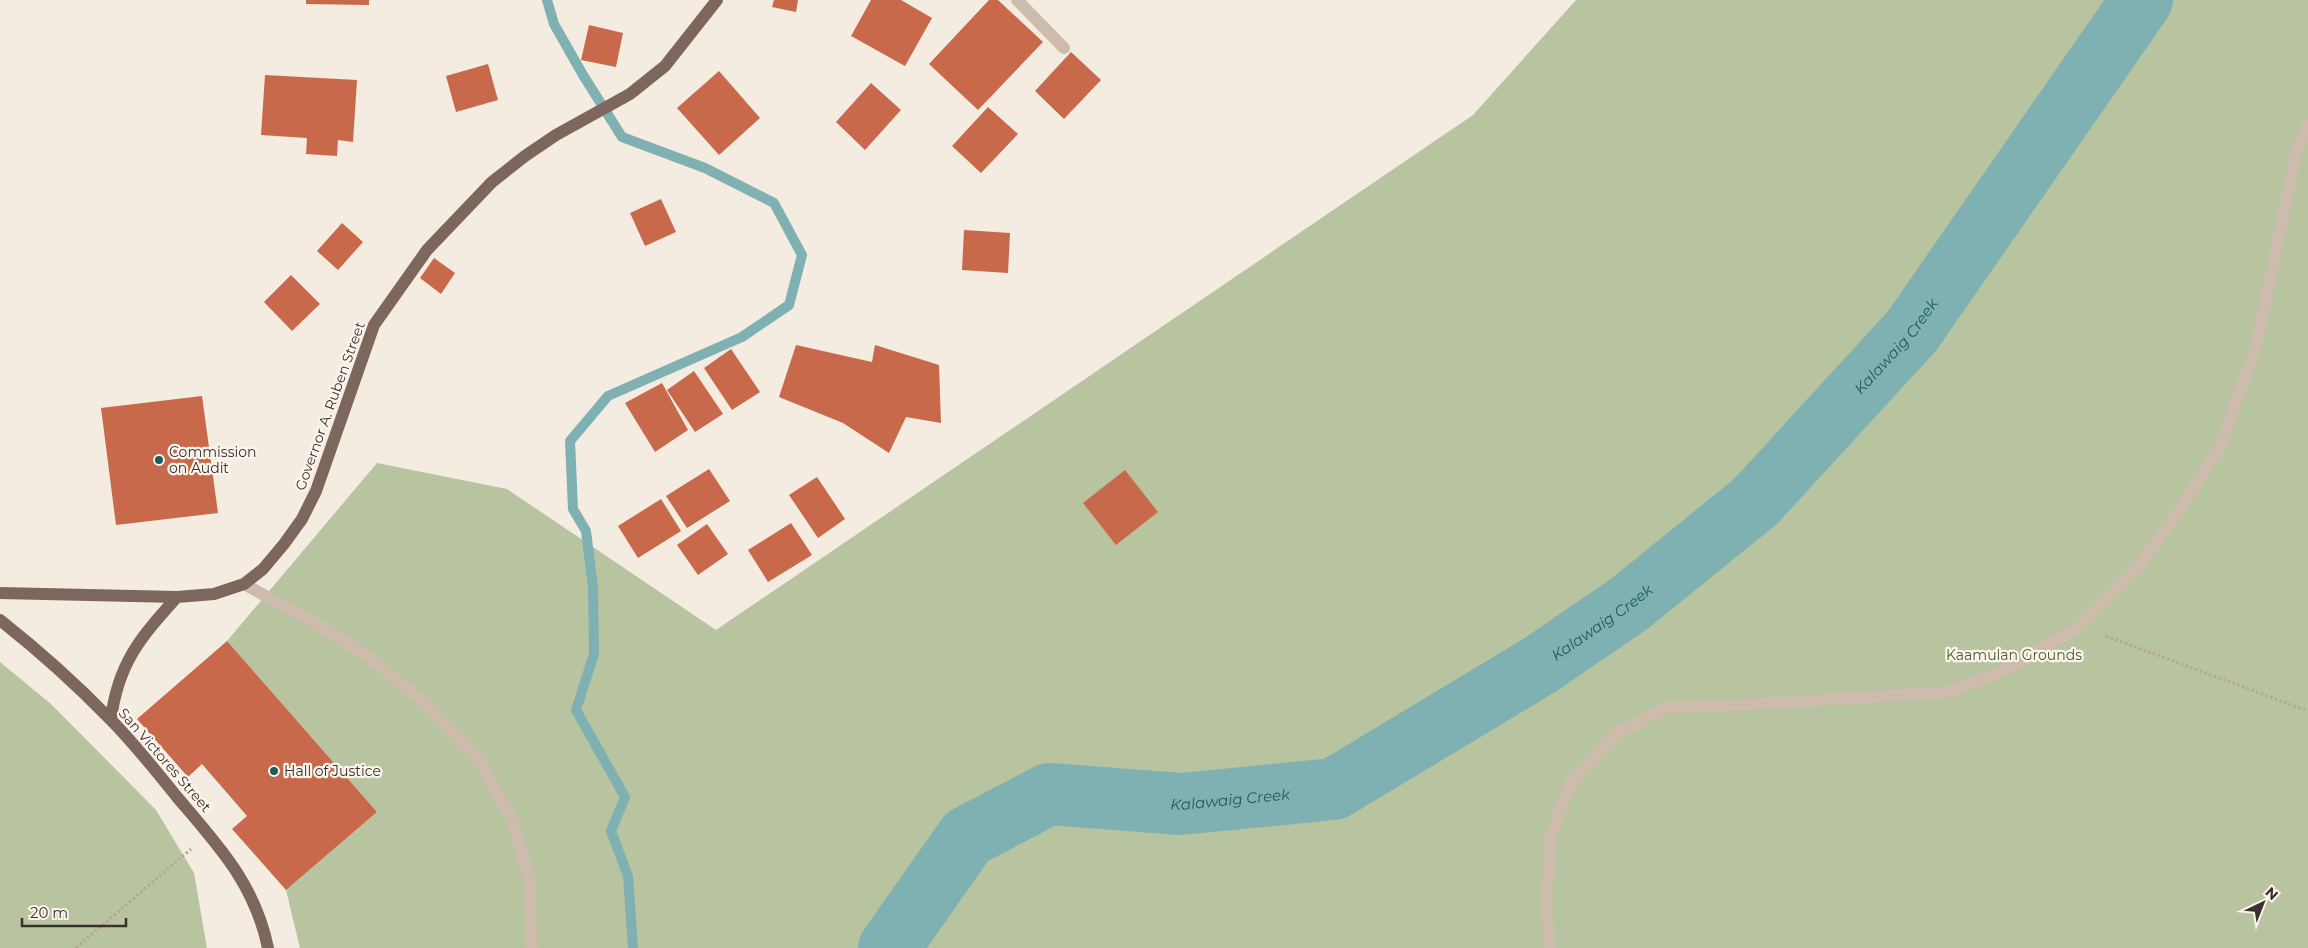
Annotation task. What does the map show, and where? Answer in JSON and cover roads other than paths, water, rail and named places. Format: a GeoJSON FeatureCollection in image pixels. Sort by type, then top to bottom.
{"type":"FeatureCollection","features":[{"type":"Feature","properties":{"kind":"main road","name":"Governor A. Ruben Street"},"geometry":{"type":"LineString","coordinates":[[0,594],[177,597],[214,594],[244,584],[263,569],[302,519],[316,491],[374,325],[399,287],[427,250],[492,182],[524,156],[556,135],[588,119],[630,94],[665,66],[717,0]]}},
{"type":"Feature","properties":{"kind":"main road"},"geometry":{"type":"LineString","coordinates":[[111,719],[114,694],[122,671],[136,645],[177,597]]}},
{"type":"Feature","properties":{"kind":"main road","name":"San Victores Street"},"geometry":{"type":"LineString","coordinates":[[0,620],[52,664],[111,719],[208,834],[234,867],[254,900],[268,948]]}},
{"type":"Feature","properties":{"kind":"street"},"geometry":{"type":"LineString","coordinates":[[1017,0],[1064,48]]}},
{"type":"Feature","properties":{"kind":"street"},"geometry":{"type":"LineString","coordinates":[[1545,947],[1551,834],[1571,782],[1618,733],[1669,707],[1768,704],[1949,692],[2008,669],[2079,627],[2140,566],[2181,508],[2220,446],[2256,347],[2296,153],[2308,124]]}},
{"type":"Feature","properties":{"kind":"street"},"geometry":{"type":"LineString","coordinates":[[244,584],[324,628],[371,659],[426,704],[479,760],[511,817],[529,877],[532,948]]}},
{"type":"Feature","properties":{"kind":"waterway"},"geometry":{"type":"LineString","coordinates":[[547,0],[554,24],[622,137],[705,168],[774,203],[802,255],[789,305],[742,337],[608,396],[570,441],[573,509],[586,531],[593,587],[594,654],[576,710],[625,797],[611,831],[628,876],[633,948]]}},
{"type":"Feature","properties":{"kind":"waterway","name":"Kalawaig Creek"},"geometry":{"type":"LineString","coordinates":[[889,948],[967,837],[1049,794],[1181,804],[1334,789],[1540,665],[1629,604],[1755,502],[1912,331],[2142,0]]}},
{"type":"Feature","properties":{"kind":"place","name":"Commission on Audit"},"geometry":{"type":"Point","coordinates":[159,460]}},
{"type":"Feature","properties":{"kind":"place","name":"Hall of Justice"},"geometry":{"type":"Point","coordinates":[274,771]}},
{"type":"Feature","properties":{"kind":"park label","name":"Kaamulan Grounds"},"geometry":{"type":"Point","coordinates":[2014,655]}}]}
